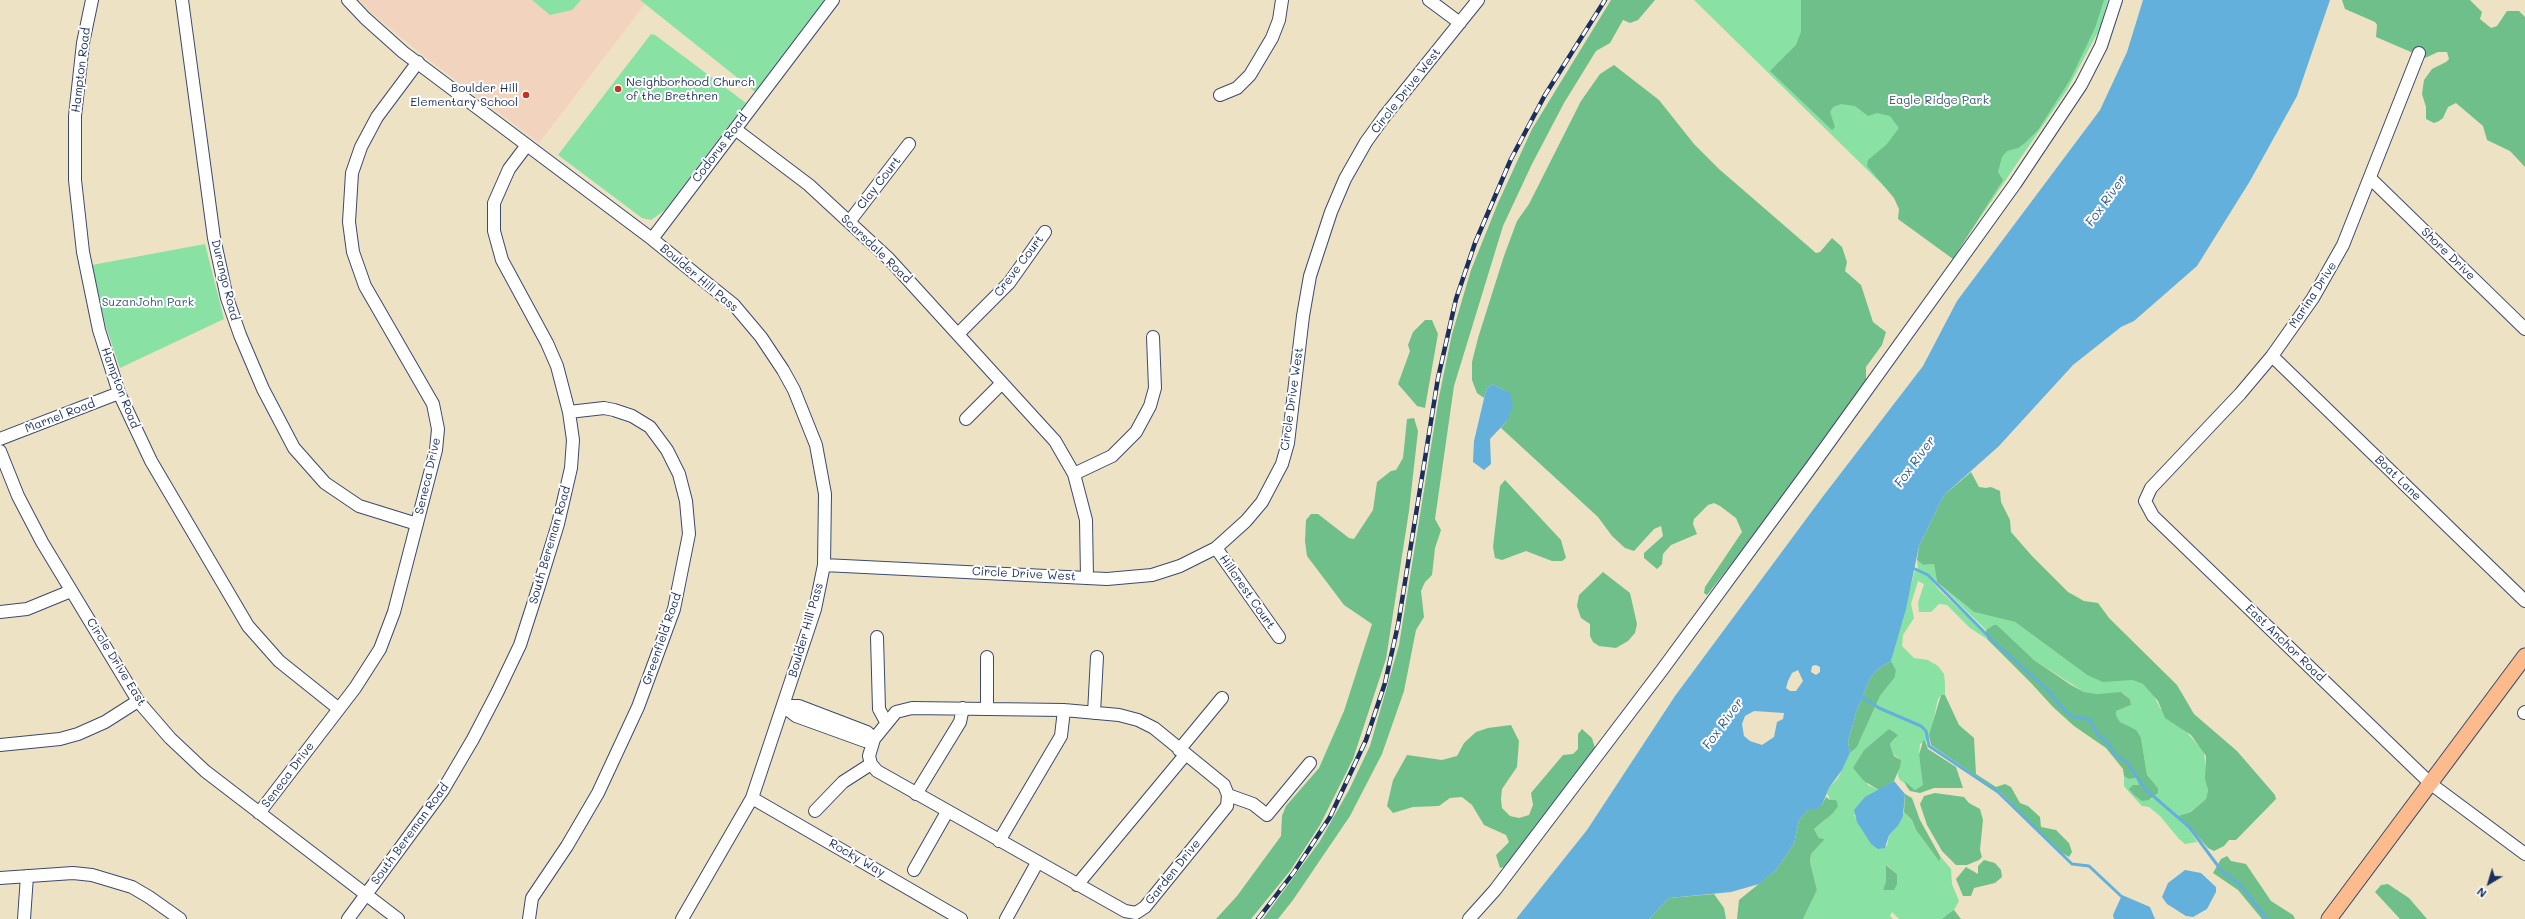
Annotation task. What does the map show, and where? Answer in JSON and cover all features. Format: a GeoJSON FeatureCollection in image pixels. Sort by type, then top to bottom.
{"type":"FeatureCollection","features":[{"type":"Feature","properties":{"kind":"main road"},"geometry":{"type":"LineString","coordinates":[[2329,919],[2525,656]]}},
{"type":"Feature","properties":{"kind":"street","name":"Hampton Road"},"geometry":{"type":"LineString","coordinates":[[92,0],[83,43],[75,116],[75,180],[83,252],[99,330],[119,393],[151,461],[248,626],[279,661],[340,709]]}},
{"type":"Feature","properties":{"kind":"street","name":"Durango Road"},"geometry":{"type":"LineString","coordinates":[[182,0],[214,238],[227,298],[240,335],[263,389],[294,448],[324,482],[359,506],[417,524]]}},
{"type":"Feature","properties":{"kind":"street","name":"Boulder Hill Pass"},"geometry":{"type":"LineString","coordinates":[[348,0],[365,18],[418,62],[652,239],[734,305],[761,337],[794,390],[816,445],[822,471],[825,494],[824,565],[815,608],[752,798],[682,919]]}},
{"type":"Feature","properties":{"kind":"street","name":"Codorus Road"},"geometry":{"type":"LineString","coordinates":[[652,239],[833,0]]}},
{"type":"Feature","properties":{"kind":"street"},"geometry":{"type":"LineString","coordinates":[[1220,95],[1237,88],[1250,75],[1272,38],[1279,20],[1282,0]]}},
{"type":"Feature","properties":{"kind":"street"},"geometry":{"type":"LineString","coordinates":[[1429,0],[1460,23]]}},
{"type":"Feature","properties":{"kind":"street","name":"Circle Drive West"},"geometry":{"type":"LineString","coordinates":[[824,565],[1107,579],[1152,575],[1180,566],[1216,548],[1246,521],[1262,502],[1282,464],[1288,443],[1302,316],[1310,276],[1330,212],[1345,179],[1366,142],[1384,117],[1478,0]]}},
{"type":"Feature","properties":{"kind":"street"},"geometry":{"type":"LineString","coordinates":[[1469,919],[1495,890],[1662,670],[1812,466],[2015,184],[2081,85],[2101,46],[2116,0]]}},
{"type":"Feature","properties":{"kind":"street","name":"Marina Drive"},"geometry":{"type":"LineString","coordinates":[[2145,498],[2151,488],[2240,394],[2272,356],[2313,298],[2344,245],[2371,179],[2418,53]]}},
{"type":"Feature","properties":{"kind":"street","name":"Seneca Drive"},"geometry":{"type":"LineString","coordinates":[[260,813],[340,709],[370,667],[380,649],[394,612],[436,450],[438,429],[437,417],[430,398],[361,276],[353,252],[348,210],[352,173],[363,143],[377,117],[418,62]]}},
{"type":"Feature","properties":{"kind":"street","name":"Scarsdale Road"},"geometry":{"type":"LineString","coordinates":[[735,129],[809,186],[889,259],[1055,441],[1074,474],[1086,520],[1087,577]]}},
{"type":"Feature","properties":{"kind":"street","name":"South Bereman Road"},"geometry":{"type":"LineString","coordinates":[[348,919],[443,790],[474,739],[520,645],[558,524],[571,468],[573,440],[569,412],[557,366],[547,343],[502,260],[494,231],[494,202],[511,165],[527,144]]}},
{"type":"Feature","properties":{"kind":"street","name":"Clay Court"},"geometry":{"type":"LineString","coordinates":[[848,222],[909,144]]}},
{"type":"Feature","properties":{"kind":"street","name":"Shore Drive"},"geometry":{"type":"LineString","coordinates":[[2371,179],[2525,329]]}},
{"type":"Feature","properties":{"kind":"street","name":"Creve Court"},"geometry":{"type":"LineString","coordinates":[[958,334],[1009,283],[1045,232]]}},
{"type":"Feature","properties":{"kind":"street"},"geometry":{"type":"LineString","coordinates":[[1074,474],[1112,456],[1136,432],[1150,406],[1155,388],[1153,337]]}},
{"type":"Feature","properties":{"kind":"street","name":"Boat Lane"},"geometry":{"type":"LineString","coordinates":[[2272,356],[2525,601]]}},
{"type":"Feature","properties":{"kind":"street"},"geometry":{"type":"LineString","coordinates":[[966,419],[1002,383]]}},
{"type":"Feature","properties":{"kind":"street","name":"Marnel Road"},"geometry":{"type":"LineString","coordinates":[[0,439],[119,393]]}},
{"type":"Feature","properties":{"kind":"street","name":"Greenfield Road"},"geometry":{"type":"LineString","coordinates":[[529,919],[532,898],[590,806],[625,738],[674,609],[689,534],[686,501],[679,474],[667,450],[650,427],[632,416],[604,408],[569,412]]}},
{"type":"Feature","properties":{"kind":"street","name":"Circle Drive East"},"geometry":{"type":"LineString","coordinates":[[0,451],[18,496],[71,591],[138,701],[170,738],[205,771],[398,919]]}},
{"type":"Feature","properties":{"kind":"street","name":"East Anchor Road"},"geometry":{"type":"LineString","coordinates":[[2145,498],[2146,506],[2153,516],[2431,784],[2525,854]]}},
{"type":"Feature","properties":{"kind":"street","name":"Hillcrest Court"},"geometry":{"type":"LineString","coordinates":[[1216,548],[1279,637]]}},
{"type":"Feature","properties":{"kind":"street"},"geometry":{"type":"LineString","coordinates":[[0,612],[27,609],[47,603],[71,591]]}},
{"type":"Feature","properties":{"kind":"street"},"geometry":{"type":"LineString","coordinates":[[877,637],[880,708],[886,722]]}},
{"type":"Feature","properties":{"kind":"street"},"geometry":{"type":"LineString","coordinates":[[987,709],[988,657]]}},
{"type":"Feature","properties":{"kind":"street"},"geometry":{"type":"LineString","coordinates":[[1094,713],[1097,657]]}},
{"type":"Feature","properties":{"kind":"street"},"geometry":{"type":"LineString","coordinates":[[1077,885],[1182,752],[1222,698]]}},
{"type":"Feature","properties":{"kind":"street"},"geometry":{"type":"LineString","coordinates":[[0,745],[42,742],[78,734],[104,722],[138,701]]}},
{"type":"Feature","properties":{"kind":"street"},"geometry":{"type":"LineString","coordinates":[[783,706],[796,716],[865,740],[874,739]]}},
{"type":"Feature","properties":{"kind":"street"},"geometry":{"type":"LineString","coordinates":[[815,811],[843,782],[871,764],[870,748],[874,739],[886,722],[896,712],[912,708],[1064,710],[1138,720],[1154,728],[1224,785],[1228,795],[1253,804],[1267,815],[1310,763]]}},
{"type":"Feature","properties":{"kind":"street"},"geometry":{"type":"LineString","coordinates":[[916,794],[960,722],[963,708]]}},
{"type":"Feature","properties":{"kind":"street"},"geometry":{"type":"LineString","coordinates":[[999,841],[1061,736],[1064,710]]}},
{"type":"Feature","properties":{"kind":"street","name":"Garden Drive"},"geometry":{"type":"LineString","coordinates":[[871,764],[876,771],[1037,863],[1125,911],[1136,913],[1145,907],[1227,806],[1228,795]]}},
{"type":"Feature","properties":{"kind":"street","name":"Rocky Way"},"geometry":{"type":"LineString","coordinates":[[752,798],[961,919]]}},
{"type":"Feature","properties":{"kind":"street"},"geometry":{"type":"LineString","coordinates":[[914,870],[947,812]]}},
{"type":"Feature","properties":{"kind":"street"},"geometry":{"type":"LineString","coordinates":[[1006,919],[1037,863]]}},
{"type":"Feature","properties":{"kind":"street"},"geometry":{"type":"LineString","coordinates":[[0,878],[73,873],[114,880],[149,897],[173,917]]}},
{"type":"Feature","properties":{"kind":"street"},"geometry":{"type":"LineString","coordinates":[[24,919],[27,876]]}},
{"type":"Feature","properties":{"kind":"shaded area","name":"Boulder Hill Elementary School"},"geometry":{"type":"Polygon","coordinates":[[[359,0],[640,0],[645,4],[539,143],[420,53],[370,12],[359,0]]]}},
{"type":"Feature","properties":{"kind":"green space"},"geometry":{"type":"Polygon","coordinates":[[[532,0],[581,0],[572,10],[550,15],[532,0]]]}},
{"type":"Feature","properties":{"kind":"green space"},"geometry":{"type":"Polygon","coordinates":[[[640,0],[827,0],[759,95],[640,0]]]}},
{"type":"Feature","properties":{"kind":"green space"},"geometry":{"type":"Polygon","coordinates":[[[1611,0],[1655,0],[1638,20],[1630,23],[1623,20],[1610,43],[1596,51],[1564,103],[1532,164],[1503,226],[1454,386],[1435,519],[1441,530],[1435,548],[1432,575],[1425,582],[1421,591],[1424,617],[1416,630],[1404,691],[1382,754],[1350,816],[1293,900],[1278,919],[1263,919],[1320,841],[1349,790],[1370,746],[1399,645],[1439,397],[1452,334],[1471,270],[1498,203],[1532,129],[1611,0]]]}},
{"type":"Feature","properties":{"kind":"green space","name":"Eagle Ridge Park"},"geometry":{"type":"Polygon","coordinates":[[[1694,0],[2108,0],[2100,28],[2067,90],[1960,247],[1893,195],[1694,0]]]}},
{"type":"Feature","properties":{"kind":"green space","name":"Eagle Ridge Park"},"geometry":{"type":"Polygon","coordinates":[[[1801,0],[2104,0],[2095,28],[2070,80],[2038,130],[2025,143],[2018,148],[2007,151],[2002,157],[1998,172],[2003,180],[1953,259],[1898,219],[1899,209],[1894,198],[1867,166],[1868,160],[1887,144],[1899,128],[1890,116],[1877,113],[1868,116],[1855,106],[1841,104],[1833,107],[1830,112],[1835,127],[1832,130],[1770,71],[1796,45],[1801,32],[1801,0]]]}},
{"type":"Feature","properties":{"kind":"green space"},"geometry":{"type":"Polygon","coordinates":[[[2342,0],[2470,0],[2482,12],[2480,19],[2491,28],[2497,26],[2507,11],[2519,11],[2525,17],[2525,167],[2510,151],[2487,140],[2483,126],[2456,103],[2448,107],[2443,118],[2439,121],[2434,123],[2426,119],[2426,107],[2422,94],[2424,80],[2432,69],[2449,59],[2447,52],[2438,52],[2425,58],[2376,37],[2377,25],[2375,22],[2345,9],[2342,0]]]}},
{"type":"Feature","properties":{"kind":"green space"},"geometry":{"type":"Polygon","coordinates":[[[651,34],[655,35],[746,103],[665,210],[651,220],[642,218],[558,155],[651,34]]]}},
{"type":"Feature","properties":{"kind":"green space"},"geometry":{"type":"Polygon","coordinates":[[[1614,65],[1659,100],[1694,144],[1719,169],[1816,253],[1820,252],[1832,238],[1842,247],[1847,262],[1845,271],[1861,285],[1873,322],[1886,332],[1882,345],[1866,367],[1866,380],[1749,542],[1707,595],[1704,593],[1705,587],[1742,532],[1736,518],[1714,503],[1708,505],[1694,519],[1693,524],[1697,534],[1671,545],[1663,554],[1662,564],[1657,569],[1644,558],[1644,553],[1663,536],[1661,526],[1654,529],[1634,551],[1625,548],[1612,536],[1598,517],[1501,428],[1507,421],[1506,391],[1492,384],[1486,390],[1484,398],[1477,393],[1472,380],[1472,362],[1478,338],[1504,256],[1517,221],[1529,204],[1581,101],[1600,74],[1614,65]]]}},
{"type":"Feature","properties":{"kind":"green space","name":"SuzanJohn Park"},"geometry":{"type":"Polygon","coordinates":[[[205,244],[224,319],[120,368],[106,327],[92,265],[205,244]]]}},
{"type":"Feature","properties":{"kind":"green space"},"geometry":{"type":"Polygon","coordinates":[[[1425,320],[1432,320],[1438,334],[1425,408],[1417,406],[1398,384],[1410,351],[1408,345],[1413,332],[1425,320]]]}},
{"type":"Feature","properties":{"kind":"green space"},"geometry":{"type":"Polygon","coordinates":[[[1414,418],[1418,431],[1409,511],[1386,659],[1353,759],[1320,825],[1290,871],[1251,919],[1216,919],[1237,896],[1281,836],[1282,816],[1286,806],[1319,768],[1344,711],[1372,624],[1344,605],[1307,556],[1305,541],[1306,520],[1311,514],[1318,514],[1349,538],[1354,539],[1373,510],[1377,482],[1391,471],[1396,470],[1403,458],[1407,419],[1414,418]]]}},
{"type":"Feature","properties":{"kind":"green space"},"geometry":{"type":"Polygon","coordinates":[[[1971,472],[1979,487],[1991,487],[2000,491],[2001,502],[2010,520],[2011,532],[2032,556],[2068,592],[2084,601],[2098,603],[2109,618],[2177,685],[2194,714],[2237,751],[2275,795],[2276,799],[2236,840],[2229,840],[2224,846],[2214,851],[2208,848],[2186,823],[2179,819],[2178,816],[2191,812],[2206,799],[2208,790],[2205,779],[2206,756],[2191,735],[2165,718],[2158,701],[2143,684],[2132,680],[2103,682],[2087,675],[2015,622],[1974,612],[1937,582],[1934,564],[1923,565],[1917,560],[1919,546],[1944,495],[1971,472]]]}},
{"type":"Feature","properties":{"kind":"green space"},"geometry":{"type":"Polygon","coordinates":[[[1505,480],[1561,540],[1566,558],[1562,561],[1552,561],[1526,551],[1502,560],[1495,558],[1493,547],[1500,486],[1505,480]]]}},
{"type":"Feature","properties":{"kind":"green space"},"geometry":{"type":"Polygon","coordinates":[[[1917,560],[1923,565],[1934,564],[1937,582],[1930,575],[1918,569],[1917,560]]]}},
{"type":"Feature","properties":{"kind":"green space"},"geometry":{"type":"Polygon","coordinates":[[[1915,570],[1927,575],[1940,591],[1985,633],[1987,639],[1970,628],[1947,605],[1939,604],[1931,612],[1919,612],[1918,603],[1924,584],[1918,581],[1911,604],[1914,618],[1903,635],[1902,646],[1914,658],[1928,660],[1938,666],[1944,674],[1945,683],[1945,695],[1941,695],[1938,699],[1929,740],[1920,744],[1919,755],[1924,785],[1915,790],[1900,780],[1898,776],[1899,758],[1894,755],[1890,744],[1896,738],[1879,738],[1864,750],[1857,763],[1868,785],[1879,790],[1873,794],[1854,815],[1871,844],[1887,846],[1889,835],[1898,826],[1904,812],[1912,820],[1916,830],[1937,858],[1941,860],[1941,857],[1951,869],[1952,884],[1959,901],[1954,910],[1942,919],[1899,919],[1892,912],[1890,916],[1893,919],[1803,919],[1817,890],[1810,862],[1811,854],[1825,839],[1819,838],[1814,829],[1826,819],[1830,800],[1827,793],[1829,788],[1838,778],[1850,753],[1857,747],[1880,696],[1895,677],[1896,670],[1891,661],[1915,570]],[[1887,865],[1886,881],[1883,890],[1888,890],[1897,874],[1887,865]]]}},
{"type":"Feature","properties":{"kind":"green space"},"geometry":{"type":"Polygon","coordinates":[[[1603,572],[1630,593],[1637,624],[1635,633],[1628,641],[1616,648],[1599,646],[1593,642],[1590,636],[1590,624],[1581,618],[1577,606],[1579,595],[1603,572]]]}},
{"type":"Feature","properties":{"kind":"green space"},"geometry":{"type":"Polygon","coordinates":[[[1938,583],[1974,612],[2015,622],[2087,675],[2132,680],[2143,684],[2152,692],[2160,708],[2174,724],[2183,728],[2204,752],[2208,790],[2206,799],[2191,812],[2178,816],[2173,814],[2154,796],[2158,793],[2158,788],[2147,775],[2141,738],[2120,722],[2116,715],[2116,711],[2131,705],[2130,699],[2123,693],[2098,694],[2084,692],[2034,660],[1997,625],[1986,630],[1938,583]]]}},
{"type":"Feature","properties":{"kind":"green space"},"geometry":{"type":"Polygon","coordinates":[[[1994,625],[1997,625],[2034,660],[2071,685],[2084,692],[2098,694],[2121,692],[2130,699],[2131,705],[2116,711],[2116,715],[2120,722],[2136,730],[2141,738],[2147,775],[2158,788],[2158,793],[2149,800],[2142,801],[2134,795],[2129,789],[2133,785],[2139,785],[2136,778],[2129,779],[2124,776],[2123,769],[2106,748],[2074,726],[2053,707],[1987,639],[1986,630],[1994,625]]]}},
{"type":"Feature","properties":{"kind":"green space"},"geometry":{"type":"Polygon","coordinates":[[[1891,661],[1896,670],[1895,677],[1880,696],[1857,747],[1850,753],[1848,742],[1856,713],[1870,678],[1878,669],[1891,661]]]}},
{"type":"Feature","properties":{"kind":"green space"},"geometry":{"type":"Polygon","coordinates":[[[1941,695],[1945,695],[1959,725],[1974,738],[1976,774],[1996,787],[2005,784],[2011,787],[2020,803],[2028,806],[2040,817],[2041,827],[2056,830],[2069,843],[2072,852],[2069,857],[2059,851],[2001,793],[1931,745],[1929,735],[1941,695]]]}},
{"type":"Feature","properties":{"kind":"green space"},"geometry":{"type":"Polygon","coordinates":[[[1511,725],[1519,741],[1517,767],[1502,789],[1501,799],[1502,808],[1510,816],[1519,818],[1529,815],[1533,805],[1531,793],[1563,755],[1573,754],[1578,749],[1578,734],[1582,729],[1592,738],[1595,748],[1508,866],[1500,868],[1496,855],[1509,842],[1506,835],[1484,825],[1472,805],[1462,797],[1450,798],[1439,806],[1413,807],[1393,813],[1387,806],[1393,780],[1407,755],[1442,760],[1457,756],[1464,743],[1476,732],[1488,728],[1511,725]]]}},
{"type":"Feature","properties":{"kind":"green space"},"geometry":{"type":"Polygon","coordinates":[[[1889,729],[1898,735],[1890,744],[1894,756],[1901,760],[1900,767],[1894,781],[1879,790],[1864,781],[1853,768],[1864,750],[1889,729]]]}},
{"type":"Feature","properties":{"kind":"green space"},"geometry":{"type":"Polygon","coordinates":[[[1923,741],[1925,741],[1928,749],[1956,767],[1963,788],[1934,788],[1920,793],[1910,791],[1904,781],[1915,790],[1923,785],[1919,755],[1923,741]]]}},
{"type":"Feature","properties":{"kind":"green space"},"geometry":{"type":"Polygon","coordinates":[[[2124,776],[2129,779],[2136,778],[2139,785],[2137,786],[2149,800],[2153,798],[2188,828],[2197,842],[2185,844],[2160,816],[2149,807],[2142,806],[2124,786],[2124,776]]]}},
{"type":"Feature","properties":{"kind":"green space"},"geometry":{"type":"Polygon","coordinates":[[[1935,793],[1964,797],[1969,803],[1980,809],[1983,820],[1980,850],[1982,857],[1979,860],[1967,865],[1956,865],[1942,851],[1927,825],[1920,804],[1924,796],[1935,793]]]}},
{"type":"Feature","properties":{"kind":"green space"},"geometry":{"type":"Polygon","coordinates":[[[1905,794],[1912,798],[1920,820],[1941,858],[1939,861],[1916,830],[1912,820],[1904,812],[1905,794]]]}},
{"type":"Feature","properties":{"kind":"green space"},"geometry":{"type":"Polygon","coordinates":[[[1826,797],[1830,800],[1836,800],[1838,806],[1833,813],[1814,829],[1819,838],[1825,839],[1811,854],[1810,862],[1817,890],[1803,919],[1737,919],[1739,900],[1776,870],[1794,844],[1799,820],[1808,810],[1822,805],[1826,797]]]}},
{"type":"Feature","properties":{"kind":"green space"},"geometry":{"type":"Polygon","coordinates":[[[2227,856],[2231,861],[2246,864],[2271,901],[2293,915],[2295,919],[2262,919],[2238,890],[2213,873],[2221,859],[2227,856]]]}},
{"type":"Feature","properties":{"kind":"green space"},"geometry":{"type":"Polygon","coordinates":[[[1984,860],[1995,863],[2001,870],[2002,877],[1995,883],[1974,888],[1971,896],[1963,896],[1956,879],[1966,867],[1978,874],[1978,866],[1984,860]]]}},
{"type":"Feature","properties":{"kind":"green space"},"geometry":{"type":"Polygon","coordinates":[[[1886,865],[1897,874],[1897,884],[1894,890],[1883,890],[1886,881],[1886,865]]]}},
{"type":"Feature","properties":{"kind":"green space"},"geometry":{"type":"Polygon","coordinates":[[[2388,884],[2409,898],[2427,919],[2400,919],[2375,892],[2381,885],[2388,884]]]}},
{"type":"Feature","properties":{"kind":"green space"},"geometry":{"type":"Polygon","coordinates":[[[1714,894],[1724,908],[1726,919],[1649,919],[1669,898],[1714,894]]]}},
{"type":"Feature","properties":{"kind":"green space"},"geometry":{"type":"Polygon","coordinates":[[[1954,910],[1961,919],[1942,919],[1948,914],[1954,910]]]}},
{"type":"Feature","properties":{"kind":"water","name":"Fox River"},"geometry":{"type":"Polygon","coordinates":[[[2143,0],[2330,0],[2297,96],[2250,181],[2197,266],[2134,321],[2121,327],[2073,365],[1999,446],[1944,495],[1919,546],[1906,609],[1891,661],[1878,669],[1870,678],[1856,713],[1848,742],[1850,753],[1842,770],[1829,788],[1822,805],[1816,809],[1808,810],[1799,820],[1794,844],[1776,870],[1759,884],[1731,892],[1669,898],[1649,919],[1516,919],[1587,830],[1675,696],[1821,499],[1923,366],[1957,301],[2100,110],[2127,52],[2143,0]],[[1816,665],[1812,666],[1811,672],[1816,675],[1820,672],[1820,667],[1816,665]],[[1798,670],[1792,673],[1786,688],[1790,691],[1796,691],[1803,681],[1798,670]],[[1754,711],[1745,716],[1742,724],[1744,736],[1750,741],[1762,745],[1774,737],[1777,722],[1783,719],[1784,713],[1754,711]]]}},
{"type":"Feature","properties":{"kind":"water"},"geometry":{"type":"Polygon","coordinates":[[[1492,384],[1510,393],[1513,405],[1507,421],[1490,439],[1491,464],[1484,470],[1473,462],[1474,441],[1486,390],[1492,384]]]}},
{"type":"Feature","properties":{"kind":"water"},"geometry":{"type":"Polygon","coordinates":[[[1894,781],[1905,794],[1903,816],[1898,826],[1889,835],[1885,848],[1878,849],[1871,844],[1857,822],[1854,810],[1865,797],[1894,781]]]}},
{"type":"Feature","properties":{"kind":"water"},"geometry":{"type":"Polygon","coordinates":[[[2185,870],[2201,873],[2216,887],[2216,892],[2207,909],[2193,917],[2186,916],[2167,904],[2162,897],[2168,883],[2185,870]]]}},
{"type":"Feature","properties":{"kind":"water"},"geometry":{"type":"Polygon","coordinates":[[[2122,895],[2150,907],[2155,919],[2114,919],[2113,915],[2122,895]]]}},
{"type":"Feature","properties":{"kind":"waterway"},"geometry":{"type":"LineString","coordinates":[[1913,568],[1928,575],[1997,645],[2048,690],[2060,706],[2071,716],[2090,720],[2098,735],[2109,744],[2115,755],[2127,762],[2145,789],[2189,827],[2221,870],[2242,887],[2267,919]]}},
{"type":"Feature","properties":{"kind":"waterway"},"geometry":{"type":"LineString","coordinates":[[1859,695],[1879,708],[1921,726],[1926,731],[1929,746],[1998,792],[2072,864],[2089,866],[2121,896]]}},
{"type":"Feature","properties":{"kind":"railway"},"geometry":{"type":"LineString","coordinates":[[1258,919],[1294,872],[1330,817],[1366,740],[1385,683],[1398,625],[1438,378],[1456,299],[1475,243],[1511,159],[1545,95],[1605,0]]}},
{"type":"Feature","properties":{"kind":"place","name":"Neighborhood Church of the Brethren"},"geometry":{"type":"Point","coordinates":[618,89]}},
{"type":"Feature","properties":{"kind":"place","name":"Boulder Hill Elementary School"},"geometry":{"type":"Point","coordinates":[526,95]}}]}
